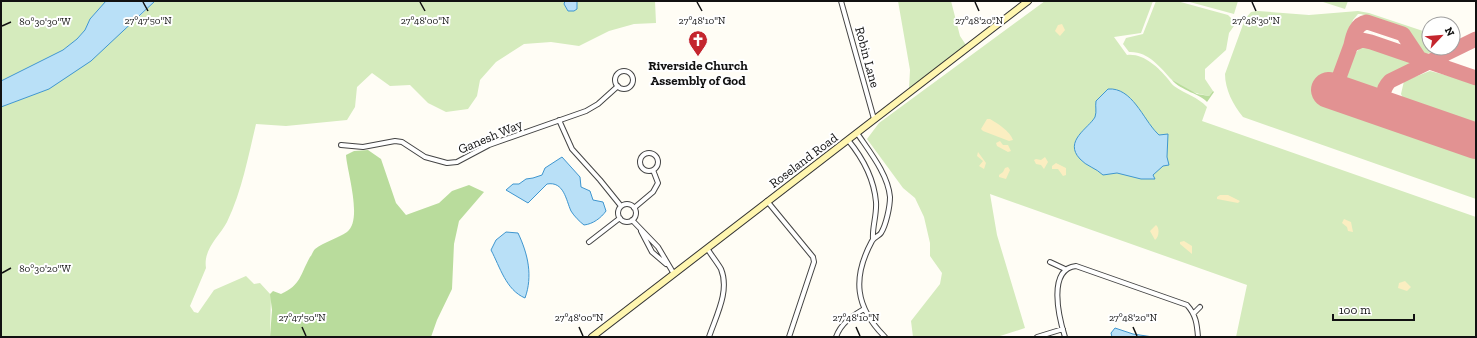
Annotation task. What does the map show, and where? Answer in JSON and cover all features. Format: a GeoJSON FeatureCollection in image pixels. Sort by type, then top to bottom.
{"type":"FeatureCollection","features":[{"type":"Feature","properties":{"kind":"main road","name":"Roseland Road"},"geometry":{"type":"LineString","coordinates":[[592,337],[1028,1]]}},
{"type":"Feature","properties":{"kind":"street","name":"Robin Lane"},"geometry":{"type":"LineString","coordinates":[[842,1],[874,119]]}},
{"type":"Feature","properties":{"kind":"street","name":"Ganesh Way"},"geometry":{"type":"LineString","coordinates":[[625,72],[631,75],[633,79],[630,87],[626,89],[618,86],[616,78],[619,73],[625,72]]}},
{"type":"Feature","properties":{"kind":"street","name":"Ganesh Way"},"geometry":{"type":"LineString","coordinates":[[341,146],[363,147],[395,141],[402,142],[425,157],[447,162],[457,162],[489,145],[586,111],[618,86]]}},
{"type":"Feature","properties":{"kind":"street"},"geometry":{"type":"LineString","coordinates":[[559,120],[572,149],[621,206]]}},
{"type":"Feature","properties":{"kind":"street"},"geometry":{"type":"LineString","coordinates":[[857,133],[885,180],[890,198],[887,215],[881,233],[873,239]]}},
{"type":"Feature","properties":{"kind":"street"},"geometry":{"type":"LineString","coordinates":[[848,140],[857,151],[865,165],[876,202],[872,231],[873,239],[859,274],[859,296],[873,325],[885,337]]}},
{"type":"Feature","properties":{"kind":"street"},"geometry":{"type":"LineString","coordinates":[[646,153],[652,153],[658,160],[657,165],[653,170],[646,170],[641,165],[641,159],[646,153]]}},
{"type":"Feature","properties":{"kind":"street"},"geometry":{"type":"LineString","coordinates":[[865,165],[874,160]]}},
{"type":"Feature","properties":{"kind":"street"},"geometry":{"type":"LineString","coordinates":[[634,208],[653,192],[658,183],[653,170]]}},
{"type":"Feature","properties":{"kind":"street"},"geometry":{"type":"LineString","coordinates":[[767,201],[813,257],[814,262],[789,337]]}},
{"type":"Feature","properties":{"kind":"street"},"geometry":{"type":"LineString","coordinates":[[628,204],[634,208],[636,213],[632,220],[626,222],[620,218],[619,212],[621,206],[628,204]]}},
{"type":"Feature","properties":{"kind":"street"},"geometry":{"type":"LineString","coordinates":[[589,242],[620,218]]}},
{"type":"Feature","properties":{"kind":"street"},"geometry":{"type":"LineString","coordinates":[[632,220],[654,242],[662,253],[666,264]]}},
{"type":"Feature","properties":{"kind":"street"},"geometry":{"type":"LineString","coordinates":[[640,229],[648,246],[674,274]]}},
{"type":"Feature","properties":{"kind":"street"},"geometry":{"type":"LineString","coordinates":[[648,246],[654,242]]}},
{"type":"Feature","properties":{"kind":"street"},"geometry":{"type":"LineString","coordinates":[[707,248],[720,269],[724,283],[723,297],[709,337]]}},
{"type":"Feature","properties":{"kind":"street"},"geometry":{"type":"LineString","coordinates":[[657,256],[662,253]]}},
{"type":"Feature","properties":{"kind":"street"},"geometry":{"type":"LineString","coordinates":[[1050,262],[1065,269]]}},
{"type":"Feature","properties":{"kind":"street"},"geometry":{"type":"LineString","coordinates":[[1066,337],[1057,303],[1058,288],[1065,269],[1076,266],[1187,305],[1194,313],[1198,337]]}},
{"type":"Feature","properties":{"kind":"street"},"geometry":{"type":"LineString","coordinates":[[1194,313],[1200,307]]}},
{"type":"Feature","properties":{"kind":"street"},"geometry":{"type":"LineString","coordinates":[[836,337],[838,331],[848,319],[864,309]]}},
{"type":"Feature","properties":{"kind":"street"},"geometry":{"type":"LineString","coordinates":[[1036,337],[1063,329]]}},
{"type":"Feature","properties":{"kind":"green space"},"geometry":{"type":"Polygon","coordinates":[[[1,1],[106,1],[90,19],[85,30],[77,39],[63,50],[1,81],[1,1]]]}},
{"type":"Feature","properties":{"kind":"green space"},"geometry":{"type":"Polygon","coordinates":[[[155,1],[565,1],[564,4],[568,11],[577,1],[655,1],[656,23],[634,24],[609,31],[579,46],[551,42],[524,44],[496,62],[480,80],[477,96],[468,109],[446,112],[428,103],[410,85],[390,86],[372,73],[357,87],[355,107],[347,120],[286,126],[256,124],[237,198],[224,228],[209,249],[206,268],[190,306],[194,312],[198,313],[214,290],[246,276],[254,284],[260,283],[271,295],[270,337],[1,337],[1,107],[49,89],[135,21],[155,1]]]}},
{"type":"Feature","properties":{"kind":"green space"},"geometry":{"type":"Polygon","coordinates":[[[898,1],[951,1],[960,36],[966,45],[909,89],[910,70],[898,1]]]}},
{"type":"Feature","properties":{"kind":"green space"},"geometry":{"type":"Polygon","coordinates":[[[1045,1],[1153,1],[1141,33],[1114,37],[1127,55],[1139,56],[1150,62],[1178,89],[1196,98],[1207,107],[1202,121],[1476,217],[1476,337],[1236,337],[1247,285],[990,194],[997,235],[1025,328],[997,337],[913,337],[911,321],[940,284],[942,273],[930,256],[930,243],[924,217],[915,198],[903,188],[867,139],[879,123],[1045,1]]]}},
{"type":"Feature","properties":{"kind":"green space"},"geometry":{"type":"Polygon","coordinates":[[[1156,1],[1177,1],[1228,15],[1236,23],[1229,33],[1226,50],[1205,69],[1205,79],[1213,91],[1209,96],[1180,86],[1148,57],[1136,52],[1129,52],[1123,44],[1126,38],[1143,34],[1156,1]]]}},
{"type":"Feature","properties":{"kind":"green space"},"geometry":{"type":"Polygon","coordinates":[[[1186,1],[1238,1],[1234,14],[1186,1]]]}},
{"type":"Feature","properties":{"kind":"green space"},"geometry":{"type":"Polygon","coordinates":[[[1320,1],[1348,1],[1345,9],[1320,1]]]}},
{"type":"Feature","properties":{"kind":"green space"},"geometry":{"type":"Polygon","coordinates":[[[1258,11],[1309,15],[1358,11],[1369,13],[1421,30],[1421,52],[1419,51],[1408,30],[1358,14],[1353,20],[1332,81],[1329,80],[1324,97],[1476,150],[1476,199],[1243,117],[1230,97],[1226,85],[1225,74],[1245,19],[1251,12],[1258,11]]]}},
{"type":"Feature","properties":{"kind":"green space"},"geometry":{"type":"Polygon","coordinates":[[[1364,46],[1412,62],[1386,77],[1379,88],[1378,96],[1347,85],[1346,75],[1349,63],[1352,57],[1364,46]]]}},
{"type":"Feature","properties":{"kind":"green space"},"geometry":{"type":"Polygon","coordinates":[[[1430,71],[1476,83],[1476,131],[1406,105],[1401,94],[1404,81],[1430,71]]]}},
{"type":"Feature","properties":{"kind":"green space"},"geometry":{"type":"Polygon","coordinates":[[[1172,80],[1197,94],[1209,96],[1213,91],[1214,92],[1207,102],[1201,97],[1180,87],[1172,80]]]}},
{"type":"Feature","properties":{"kind":"green space"},"geometry":{"type":"Polygon","coordinates":[[[368,150],[381,159],[396,203],[406,215],[439,203],[452,191],[469,185],[484,192],[459,221],[454,244],[452,289],[437,320],[431,337],[270,337],[272,310],[270,294],[273,291],[281,294],[293,287],[315,249],[347,232],[352,226],[354,217],[353,195],[346,155],[354,151],[368,150]]]}},
{"type":"Feature","properties":{"kind":"sand"},"geometry":{"type":"Polygon","coordinates":[[[1062,24],[1065,30],[1060,36],[1055,31],[1058,25],[1062,24]]]}},
{"type":"Feature","properties":{"kind":"sand"},"geometry":{"type":"Polygon","coordinates":[[[987,119],[990,119],[1003,128],[1009,133],[1013,140],[1009,141],[983,131],[981,129],[987,119]]]}},
{"type":"Feature","properties":{"kind":"sand"},"geometry":{"type":"Polygon","coordinates":[[[1000,141],[1003,145],[1008,145],[1011,151],[1008,152],[997,146],[996,143],[1000,141]]]}},
{"type":"Feature","properties":{"kind":"sand"},"geometry":{"type":"Polygon","coordinates":[[[978,152],[986,163],[984,169],[979,166],[983,161],[977,156],[978,152]]]}},
{"type":"Feature","properties":{"kind":"sand"},"geometry":{"type":"Polygon","coordinates":[[[1045,157],[1048,162],[1044,169],[1041,165],[1036,164],[1034,160],[1041,160],[1045,157]]]}},
{"type":"Feature","properties":{"kind":"sand"},"geometry":{"type":"Polygon","coordinates":[[[1056,163],[1066,168],[1066,175],[1063,176],[1058,169],[1052,169],[1052,166],[1056,163]]]}},
{"type":"Feature","properties":{"kind":"sand"},"geometry":{"type":"Polygon","coordinates":[[[1008,167],[1010,170],[1006,179],[999,177],[1005,168],[1008,167]]]}},
{"type":"Feature","properties":{"kind":"sand"},"geometry":{"type":"Polygon","coordinates":[[[1220,195],[1228,195],[1240,201],[1238,203],[1217,199],[1220,195]]]}},
{"type":"Feature","properties":{"kind":"sand"},"geometry":{"type":"Polygon","coordinates":[[[1344,219],[1351,222],[1353,232],[1348,231],[1347,227],[1342,223],[1344,219]]]}},
{"type":"Feature","properties":{"kind":"sand"},"geometry":{"type":"Polygon","coordinates":[[[1156,225],[1158,232],[1155,240],[1150,231],[1156,225]]]}},
{"type":"Feature","properties":{"kind":"sand"},"geometry":{"type":"Polygon","coordinates":[[[1184,241],[1192,246],[1192,254],[1180,244],[1180,242],[1184,241]]]}},
{"type":"Feature","properties":{"kind":"sand"},"geometry":{"type":"Polygon","coordinates":[[[1405,281],[1411,287],[1407,291],[1398,288],[1399,283],[1405,281]]]}},
{"type":"Feature","properties":{"kind":"water"},"geometry":{"type":"Polygon","coordinates":[[[106,1],[155,1],[91,61],[49,89],[1,107],[1,81],[63,50],[77,39],[85,30],[90,19],[106,1]]]}},
{"type":"Feature","properties":{"kind":"water"},"geometry":{"type":"Polygon","coordinates":[[[565,1],[577,1],[577,9],[574,11],[568,11],[564,4],[565,1]]]}},
{"type":"Feature","properties":{"kind":"water"},"geometry":{"type":"Polygon","coordinates":[[[1108,89],[1124,93],[1136,105],[1159,135],[1168,134],[1167,157],[1169,165],[1163,166],[1153,175],[1155,179],[1141,179],[1117,173],[1103,175],[1082,161],[1076,152],[1074,146],[1079,135],[1095,117],[1096,101],[1108,89]]]}},
{"type":"Feature","properties":{"kind":"water"},"geometry":{"type":"Polygon","coordinates":[[[562,157],[580,177],[581,187],[590,191],[593,200],[603,202],[606,211],[594,222],[584,225],[579,221],[571,211],[564,192],[557,185],[547,184],[528,203],[506,190],[513,184],[519,184],[526,179],[542,175],[545,168],[562,157]]]}},
{"type":"Feature","properties":{"kind":"water"},"geometry":{"type":"Polygon","coordinates":[[[506,232],[518,233],[527,257],[529,282],[525,298],[513,290],[508,284],[491,250],[496,240],[506,232]]]}},
{"type":"Feature","properties":{"kind":"water"},"geometry":{"type":"Polygon","coordinates":[[[1115,328],[1133,334],[1153,337],[1112,337],[1111,333],[1115,328]]]}},
{"type":"Feature","properties":{"kind":"taxiway"},"geometry":{"type":"LineString","coordinates":[[1351,45],[1354,34],[1360,25],[1367,22],[1403,34],[1419,58]]}},
{"type":"Feature","properties":{"kind":"taxiway"},"geometry":{"type":"LineString","coordinates":[[1390,111],[1384,100],[1385,88],[1390,81],[1476,39]]}},
{"type":"Feature","properties":{"kind":"taxiway"},"geometry":{"type":"LineString","coordinates":[[1342,95],[1338,90],[1337,83],[1351,45],[1362,40],[1476,78]]}},
{"type":"Feature","properties":{"kind":"runway"},"geometry":{"type":"LineString","coordinates":[[1329,90],[1476,141]]}},
{"type":"Feature","properties":{"kind":"place","name":"Riverside Church Assembly of God"},"geometry":{"type":"Point","coordinates":[698,57]}}]}
